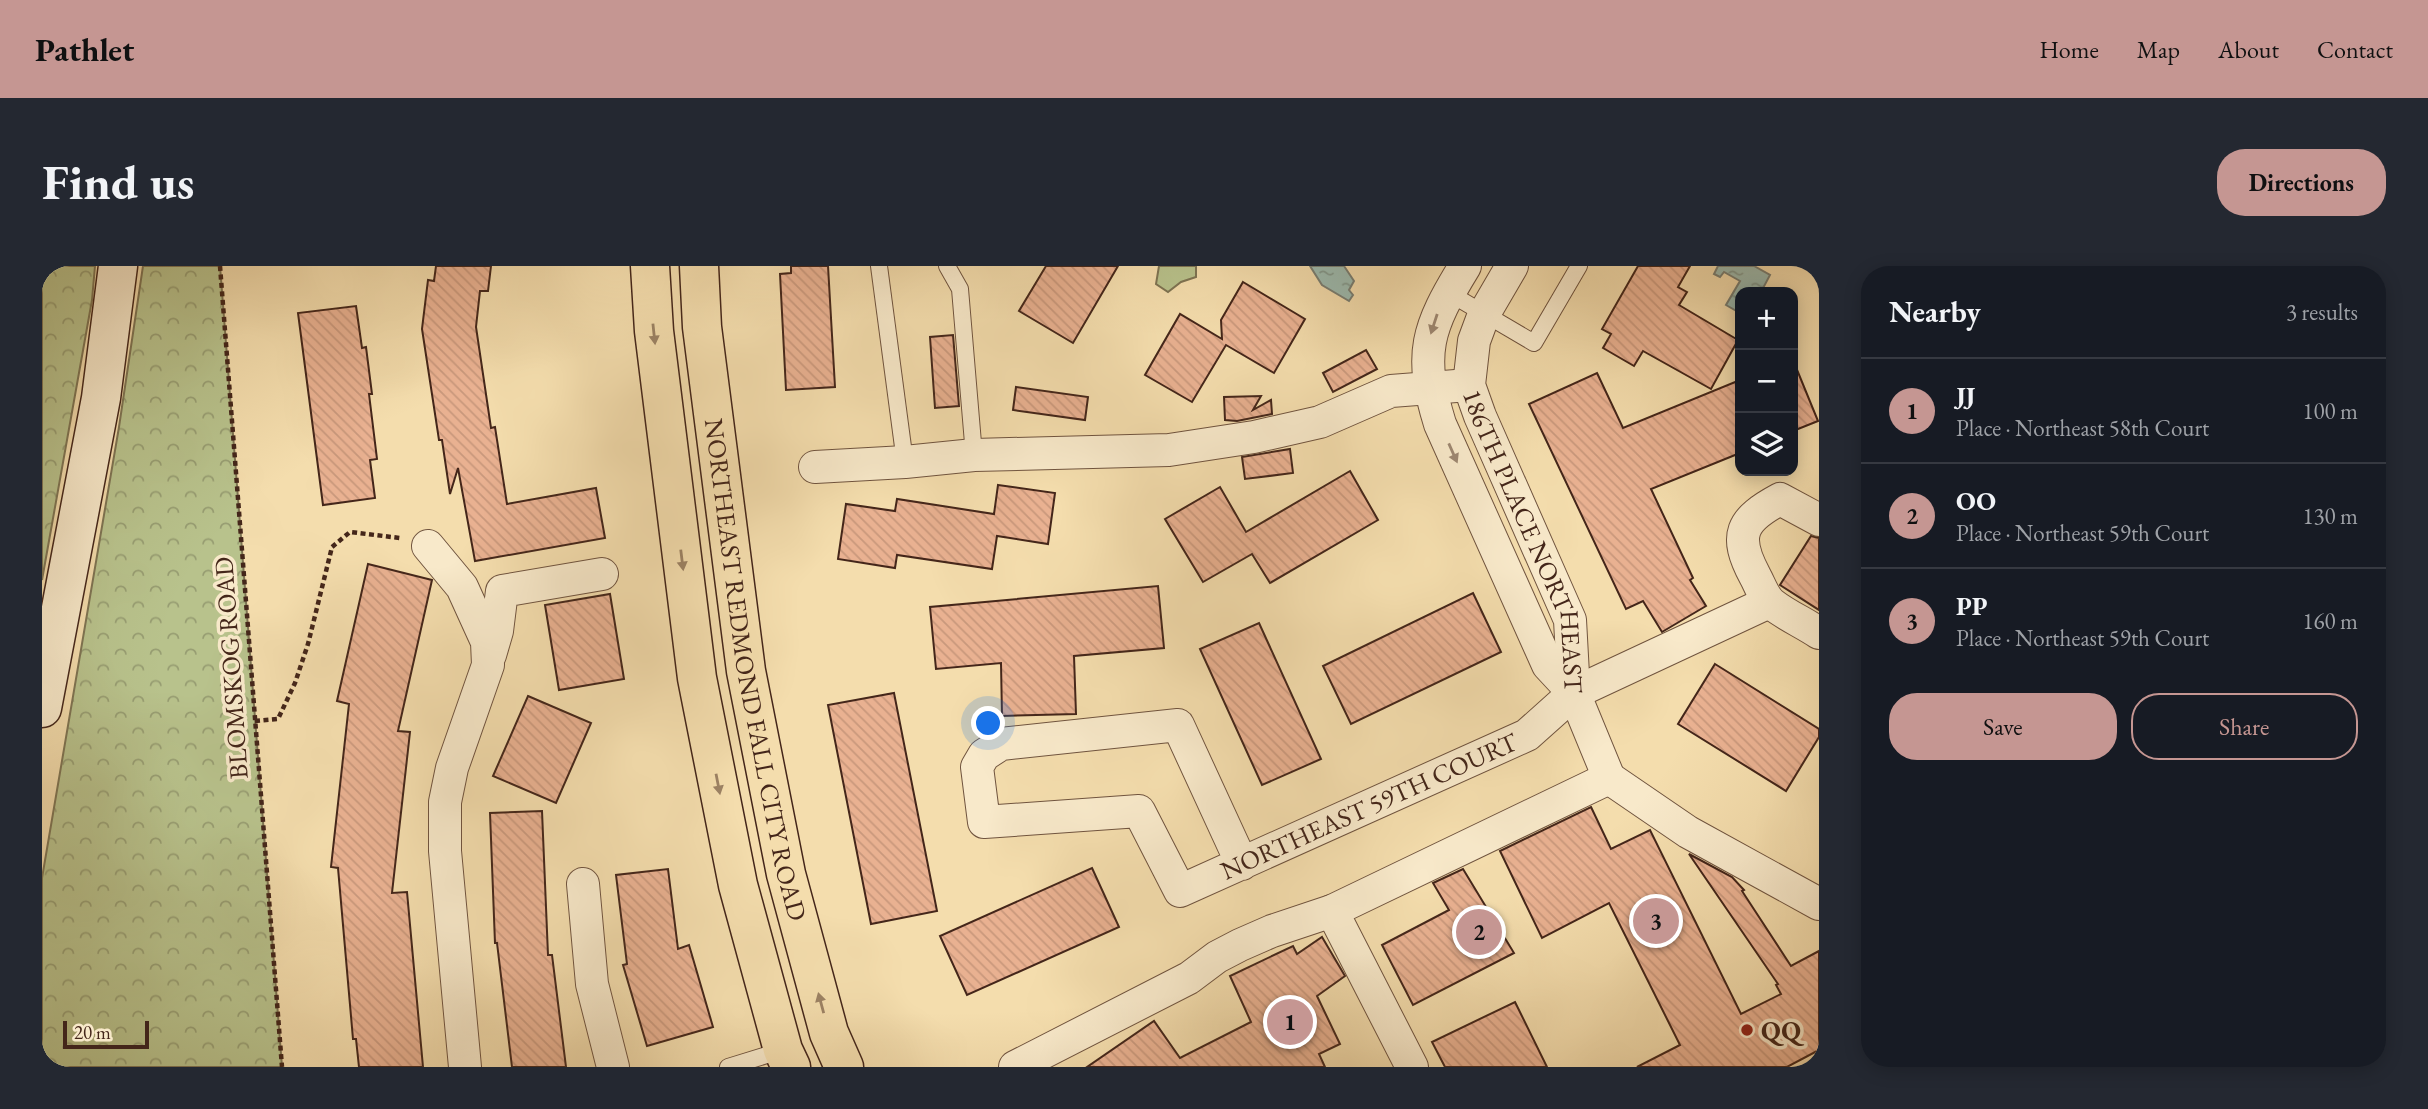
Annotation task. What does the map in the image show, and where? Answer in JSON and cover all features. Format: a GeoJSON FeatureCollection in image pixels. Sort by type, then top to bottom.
{"type":"FeatureCollection","features":[{"type":"Feature","properties":{"kind":"main road"},"geometry":{"type":"LineString","coordinates":[[42,709],[101,398],[118,266]]}},
{"type":"Feature","properties":{"kind":"main road","name":"NORTHEAST REDMOND FALL CITY ROAD"},"geometry":{"type":"LineString","coordinates":[[650,266],[654,331],[697,678],[738,885],[787,1058]]}},
{"type":"Feature","properties":{"kind":"main road","name":"NORTHEAST REDMOND FALL CITY ROAD"},"geometry":{"type":"LineString","coordinates":[[699,266],[702,327],[746,671],[786,874],[829,1033],[844,1067]]}},
{"type":"Feature","properties":{"kind":"street","name":"186TH PLACE NORTHEAST"},"geometry":{"type":"LineString","coordinates":[[1465,266],[1438,312],[1429,341],[1430,390],[1440,424],[1548,665],[1574,693]]}},
{"type":"Feature","properties":{"kind":"street","name":"186TH PLACE NORTHEAST"},"geometry":{"type":"LineString","coordinates":[[1512,266],[1484,314],[1474,341],[1469,386],[1479,416],[1570,620],[1574,693]]}},
{"type":"Feature","properties":{"kind":"street"},"geometry":{"type":"LineString","coordinates":[[816,467],[905,462],[974,454],[1169,450],[1254,438],[1320,422],[1391,391],[1469,386]]}},
{"type":"Feature","properties":{"kind":"street"},"geometry":{"type":"LineString","coordinates":[[1819,520],[1780,499],[1749,519],[1743,529],[1741,542],[1746,560],[1769,602],[1819,633]]}},
{"type":"Feature","properties":{"kind":"street"},"geometry":{"type":"LineString","coordinates":[[428,546],[462,587],[487,642],[488,665]]}},
{"type":"Feature","properties":{"kind":"street"},"geometry":{"type":"LineString","coordinates":[[465,1067],[445,851],[445,802],[452,768],[488,665],[502,591],[602,574]]}},
{"type":"Feature","properties":{"kind":"street","name":"NORTHEAST 59TH COURT"},"geometry":{"type":"LineString","coordinates":[[1242,863],[1178,725],[1001,744],[984,755],[977,767],[984,822],[1139,811],[1180,891],[1527,736],[1574,693],[1769,602]]}},
{"type":"Feature","properties":{"kind":"street"},"geometry":{"type":"LineString","coordinates":[[1574,693],[1609,778],[1688,832],[1819,904]]}},
{"type":"Feature","properties":{"kind":"street"},"geometry":{"type":"LineString","coordinates":[[1015,1067],[1189,978],[1217,957],[1240,945],[1332,911],[1609,778]]}},
{"type":"Feature","properties":{"kind":"street"},"geometry":{"type":"LineString","coordinates":[[583,884],[592,984],[613,1067]]}},
{"type":"Feature","properties":{"kind":"street"},"geometry":{"type":"LineString","coordinates":[[1332,911],[1412,1067]]}},
{"type":"Feature","properties":{"kind":"lane"},"geometry":{"type":"LineString","coordinates":[[879,266],[905,462]]}},
{"type":"Feature","properties":{"kind":"lane"},"geometry":{"type":"LineString","coordinates":[[947,266],[960,289],[974,454]]}},
{"type":"Feature","properties":{"kind":"lane"},"geometry":{"type":"LineString","coordinates":[[1449,293],[1534,343],[1579,266]]}},
{"type":"Feature","properties":{"kind":"lane"},"geometry":{"type":"LineString","coordinates":[[728,1067],[787,1058]]}},
{"type":"Feature","properties":{"kind":"path","name":"BLOMSKOG ROAD"},"geometry":{"type":"LineString","coordinates":[[220,266],[282,1067]]}},
{"type":"Feature","properties":{"kind":"path"},"geometry":{"type":"LineString","coordinates":[[255,721],[278,719],[295,683],[308,644],[332,547],[350,532],[398,538],[428,546]]}},
{"type":"Feature","properties":{"kind":"green space"},"geometry":{"type":"Polygon","coordinates":[[[42,266],[95,266],[92,300],[42,580],[42,266]]]}},
{"type":"Feature","properties":{"kind":"green space"},"geometry":{"type":"Polygon","coordinates":[[[143,266],[220,266],[282,1067],[42,1067],[42,878],[119,427],[143,266]]]}},
{"type":"Feature","properties":{"kind":"green space"},"geometry":{"type":"Polygon","coordinates":[[[1159,266],[1196,266],[1196,277],[1181,282],[1168,292],[1156,284],[1159,266]]]}},
{"type":"Feature","properties":{"kind":"water"},"geometry":{"type":"Polygon","coordinates":[[[1310,266],[1344,266],[1354,281],[1349,290],[1353,295],[1349,301],[1322,285],[1310,266]]]}},
{"type":"Feature","properties":{"kind":"water"},"geometry":{"type":"Polygon","coordinates":[[[1718,266],[1754,266],[1770,275],[1764,287],[1736,287],[1740,281],[1724,272],[1720,277],[1714,274],[1718,266]]]}},
{"type":"Feature","properties":{"kind":"water"},"geometry":{"type":"Polygon","coordinates":[[[1735,290],[1735,310],[1726,305],[1735,290]]]}},
{"type":"Feature","properties":{"kind":"building"},"geometry":{"type":"Polygon","coordinates":[[[436,266],[491,266],[488,291],[480,291],[476,327],[491,428],[495,427],[507,504],[596,488],[605,538],[475,561],[458,468],[450,494],[422,329],[428,280],[434,281],[436,266]]]}},
{"type":"Feature","properties":{"kind":"building"},"geometry":{"type":"Polygon","coordinates":[[[791,266],[828,266],[835,387],[786,390],[780,274],[791,273],[791,266]]]}},
{"type":"Feature","properties":{"kind":"building"},"geometry":{"type":"Polygon","coordinates":[[[1046,266],[1118,266],[1073,343],[1019,311],[1046,266]]]}},
{"type":"Feature","properties":{"kind":"building"},"geometry":{"type":"Polygon","coordinates":[[[1638,266],[1690,266],[1678,287],[1687,292],[1679,305],[1735,338],[1735,345],[1711,389],[1643,351],[1634,366],[1603,348],[1611,334],[1602,329],[1638,266]]]}},
{"type":"Feature","properties":{"kind":"building"},"geometry":{"type":"Polygon","coordinates":[[[1243,282],[1305,319],[1274,373],[1226,345],[1192,402],[1145,375],[1180,314],[1222,339],[1221,320],[1243,282]]]}},
{"type":"Feature","properties":{"kind":"building"},"geometry":{"type":"Polygon","coordinates":[[[356,306],[362,348],[366,347],[372,394],[369,394],[377,459],[370,460],[375,498],[323,505],[298,313],[356,306]]]}},
{"type":"Feature","properties":{"kind":"building"},"geometry":{"type":"Polygon","coordinates":[[[953,335],[959,406],[935,408],[930,337],[953,335]]]}},
{"type":"Feature","properties":{"kind":"building"},"geometry":{"type":"Polygon","coordinates":[[[1366,350],[1377,369],[1333,392],[1323,373],[1366,350]]]}},
{"type":"Feature","properties":{"kind":"building"},"geometry":{"type":"Polygon","coordinates":[[[1798,372],[1818,421],[1798,429],[1798,372]]]}},
{"type":"Feature","properties":{"kind":"building"},"geometry":{"type":"Polygon","coordinates":[[[1597,373],[1623,428],[1735,382],[1735,455],[1651,489],[1693,578],[1690,580],[1706,606],[1662,632],[1643,601],[1626,609],[1529,404],[1597,373]]]}},
{"type":"Feature","properties":{"kind":"building"},"geometry":{"type":"Polygon","coordinates":[[[1016,387],[1088,397],[1085,420],[1013,410],[1016,387]]]}},
{"type":"Feature","properties":{"kind":"building"},"geometry":{"type":"Polygon","coordinates":[[[1261,396],[1253,410],[1271,400],[1272,414],[1237,421],[1225,420],[1224,397],[1261,396]]]}},
{"type":"Feature","properties":{"kind":"building"},"geometry":{"type":"Polygon","coordinates":[[[1290,449],[1293,473],[1245,479],[1242,457],[1290,449]]]}},
{"type":"Feature","properties":{"kind":"building"},"geometry":{"type":"Polygon","coordinates":[[[1350,471],[1378,520],[1270,583],[1252,554],[1203,582],[1165,519],[1220,487],[1246,532],[1350,471]]]}},
{"type":"Feature","properties":{"kind":"building"},"geometry":{"type":"Polygon","coordinates":[[[998,485],[1055,493],[1048,544],[997,536],[992,569],[897,555],[895,568],[838,559],[846,504],[895,511],[897,499],[994,514],[998,485]]]}},
{"type":"Feature","properties":{"kind":"building"},"geometry":{"type":"Polygon","coordinates":[[[1811,536],[1819,538],[1819,610],[1780,585],[1811,536]]]}},
{"type":"Feature","properties":{"kind":"building"},"geometry":{"type":"Polygon","coordinates":[[[368,564],[432,580],[398,731],[410,732],[392,893],[407,892],[423,1067],[359,1067],[356,1039],[353,1039],[338,868],[331,867],[349,704],[337,701],[368,564]]]}},
{"type":"Feature","properties":{"kind":"building"},"geometry":{"type":"Polygon","coordinates":[[[1158,586],[1164,648],[1074,656],[1076,714],[1002,716],[1001,663],[936,669],[930,607],[1158,586]]]}},
{"type":"Feature","properties":{"kind":"building"},"geometry":{"type":"Polygon","coordinates":[[[1473,593],[1501,652],[1351,724],[1323,666],[1473,593]]]}},
{"type":"Feature","properties":{"kind":"building"},"geometry":{"type":"Polygon","coordinates":[[[610,594],[624,679],[559,690],[545,605],[610,594]]]}},
{"type":"Feature","properties":{"kind":"building"},"geometry":{"type":"Polygon","coordinates":[[[1259,623],[1321,759],[1262,785],[1200,649],[1259,623]]]}},
{"type":"Feature","properties":{"kind":"building"},"geometry":{"type":"Polygon","coordinates":[[[1715,664],[1819,729],[1819,737],[1786,791],[1678,724],[1715,664]]]}},
{"type":"Feature","properties":{"kind":"building"},"geometry":{"type":"Polygon","coordinates":[[[894,693],[937,911],[871,924],[828,705],[894,693]]]}},
{"type":"Feature","properties":{"kind":"building"},"geometry":{"type":"Polygon","coordinates":[[[528,696],[591,723],[556,803],[493,776],[528,696]]]}},
{"type":"Feature","properties":{"kind":"building"},"geometry":{"type":"Polygon","coordinates":[[[1591,807],[1611,849],[1650,830],[1741,1014],[1781,994],[1776,985],[1778,984],[1689,854],[1732,877],[1744,890],[1742,891],[1791,966],[1819,951],[1819,1050],[1787,1067],[1637,1067],[1680,1045],[1609,903],[1542,938],[1500,851],[1591,807]]]}},
{"type":"Feature","properties":{"kind":"building"},"geometry":{"type":"Polygon","coordinates":[[[542,811],[548,955],[552,955],[566,1067],[512,1067],[495,943],[490,813],[542,811]]]}},
{"type":"Feature","properties":{"kind":"building"},"geometry":{"type":"Polygon","coordinates":[[[1092,868],[1119,927],[967,995],[940,936],[1092,868]]]}},
{"type":"Feature","properties":{"kind":"building"},"geometry":{"type":"Polygon","coordinates":[[[668,869],[678,949],[689,945],[713,1027],[647,1046],[623,965],[627,964],[616,875],[668,869]]]}},
{"type":"Feature","properties":{"kind":"building"},"geometry":{"type":"Polygon","coordinates":[[[1463,869],[1514,953],[1413,1005],[1382,945],[1449,910],[1433,883],[1463,869]]]}},
{"type":"Feature","properties":{"kind":"building"},"geometry":{"type":"Polygon","coordinates":[[[1322,937],[1345,976],[1317,996],[1340,1044],[1319,1054],[1325,1067],[1087,1067],[1154,1021],[1180,1058],[1251,1022],[1230,976],[1293,946],[1297,954],[1322,937]]]}},
{"type":"Feature","properties":{"kind":"building"},"geometry":{"type":"Polygon","coordinates":[[[1515,1002],[1547,1067],[1445,1067],[1432,1042],[1515,1002]]]}},
{"type":"Feature","properties":{"kind":"place","name":"PP"},"geometry":{"type":"Point","coordinates":[1656,921]}},
{"type":"Feature","properties":{"kind":"place","name":"OO"},"geometry":{"type":"Point","coordinates":[1479,932]}},
{"type":"Feature","properties":{"kind":"place","name":"JJ"},"geometry":{"type":"Point","coordinates":[1290,1022]}},
{"type":"Feature","properties":{"kind":"place","name":"QQ"},"geometry":{"type":"Point","coordinates":[1747,1030]}}]}
